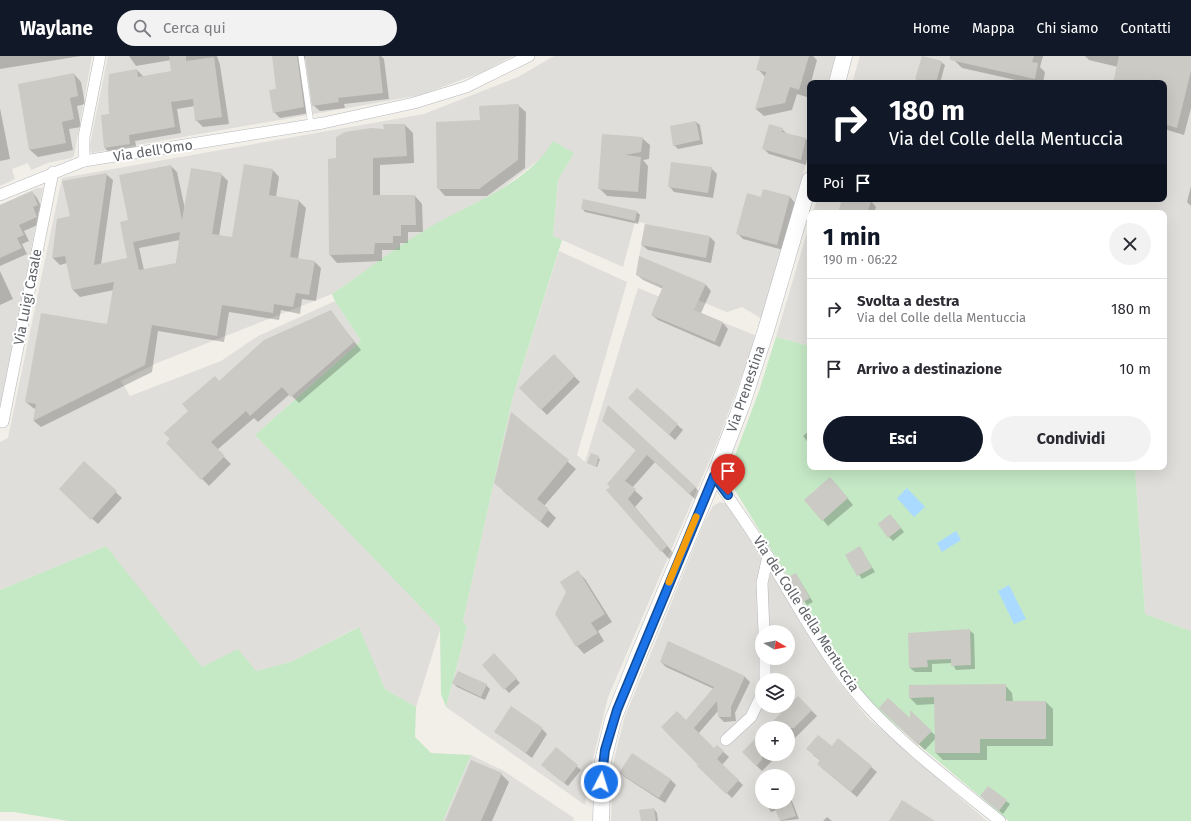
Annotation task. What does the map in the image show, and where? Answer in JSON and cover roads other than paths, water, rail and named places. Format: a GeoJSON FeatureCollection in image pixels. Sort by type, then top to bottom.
{"type":"FeatureCollection","features":[{"type":"Feature","properties":{"kind":"main road"},"geometry":{"type":"LineString","coordinates":[[838,80],[844,56]]}},
{"type":"Feature","properties":{"kind":"main road","name":"Via Prenestina"},"geometry":{"type":"LineString","coordinates":[[601,821],[603,761],[613,720],[639,654],[714,476],[754,369],[807,190]]}},
{"type":"Feature","properties":{"kind":"street"},"geometry":{"type":"LineString","coordinates":[[84,161],[84,137],[100,56]]}},
{"type":"Feature","properties":{"kind":"street","name":"Via dell'Omo"},"geometry":{"type":"LineString","coordinates":[[0,195],[53,172],[84,161],[311,125],[398,107],[449,93],[480,81],[529,56]]}},
{"type":"Feature","properties":{"kind":"street","name":"Via Luigi Casale"},"geometry":{"type":"LineString","coordinates":[[3,422],[53,172]]}},
{"type":"Feature","properties":{"kind":"street","name":"Via del Colle della Mentuccia"},"geometry":{"type":"LineString","coordinates":[[714,476],[749,526],[803,614],[843,676],[857,694],[881,720],[1000,821]]}},
{"type":"Feature","properties":{"kind":"street"},"geometry":{"type":"LineString","coordinates":[[764,625],[762,583],[768,556]]}},
{"type":"Feature","properties":{"kind":"street"},"geometry":{"type":"LineString","coordinates":[[726,740],[751,717],[755,709]]}},
{"type":"Feature","properties":{"kind":"lane"},"geometry":{"type":"LineString","coordinates":[[301,56],[311,125]]}},
{"type":"Feature","properties":{"kind":"water"},"geometry":{"type":"Polygon","coordinates":[[[907,488],[925,507],[914,517],[897,498],[907,488]]]}},
{"type":"Feature","properties":{"kind":"water"},"geometry":{"type":"Polygon","coordinates":[[[956,531],[961,540],[942,552],[937,543],[956,531]]]}},
{"type":"Feature","properties":{"kind":"water"},"geometry":{"type":"Polygon","coordinates":[[[1009,585],[1026,619],[1014,624],[998,591],[1009,585]]]}}]}
